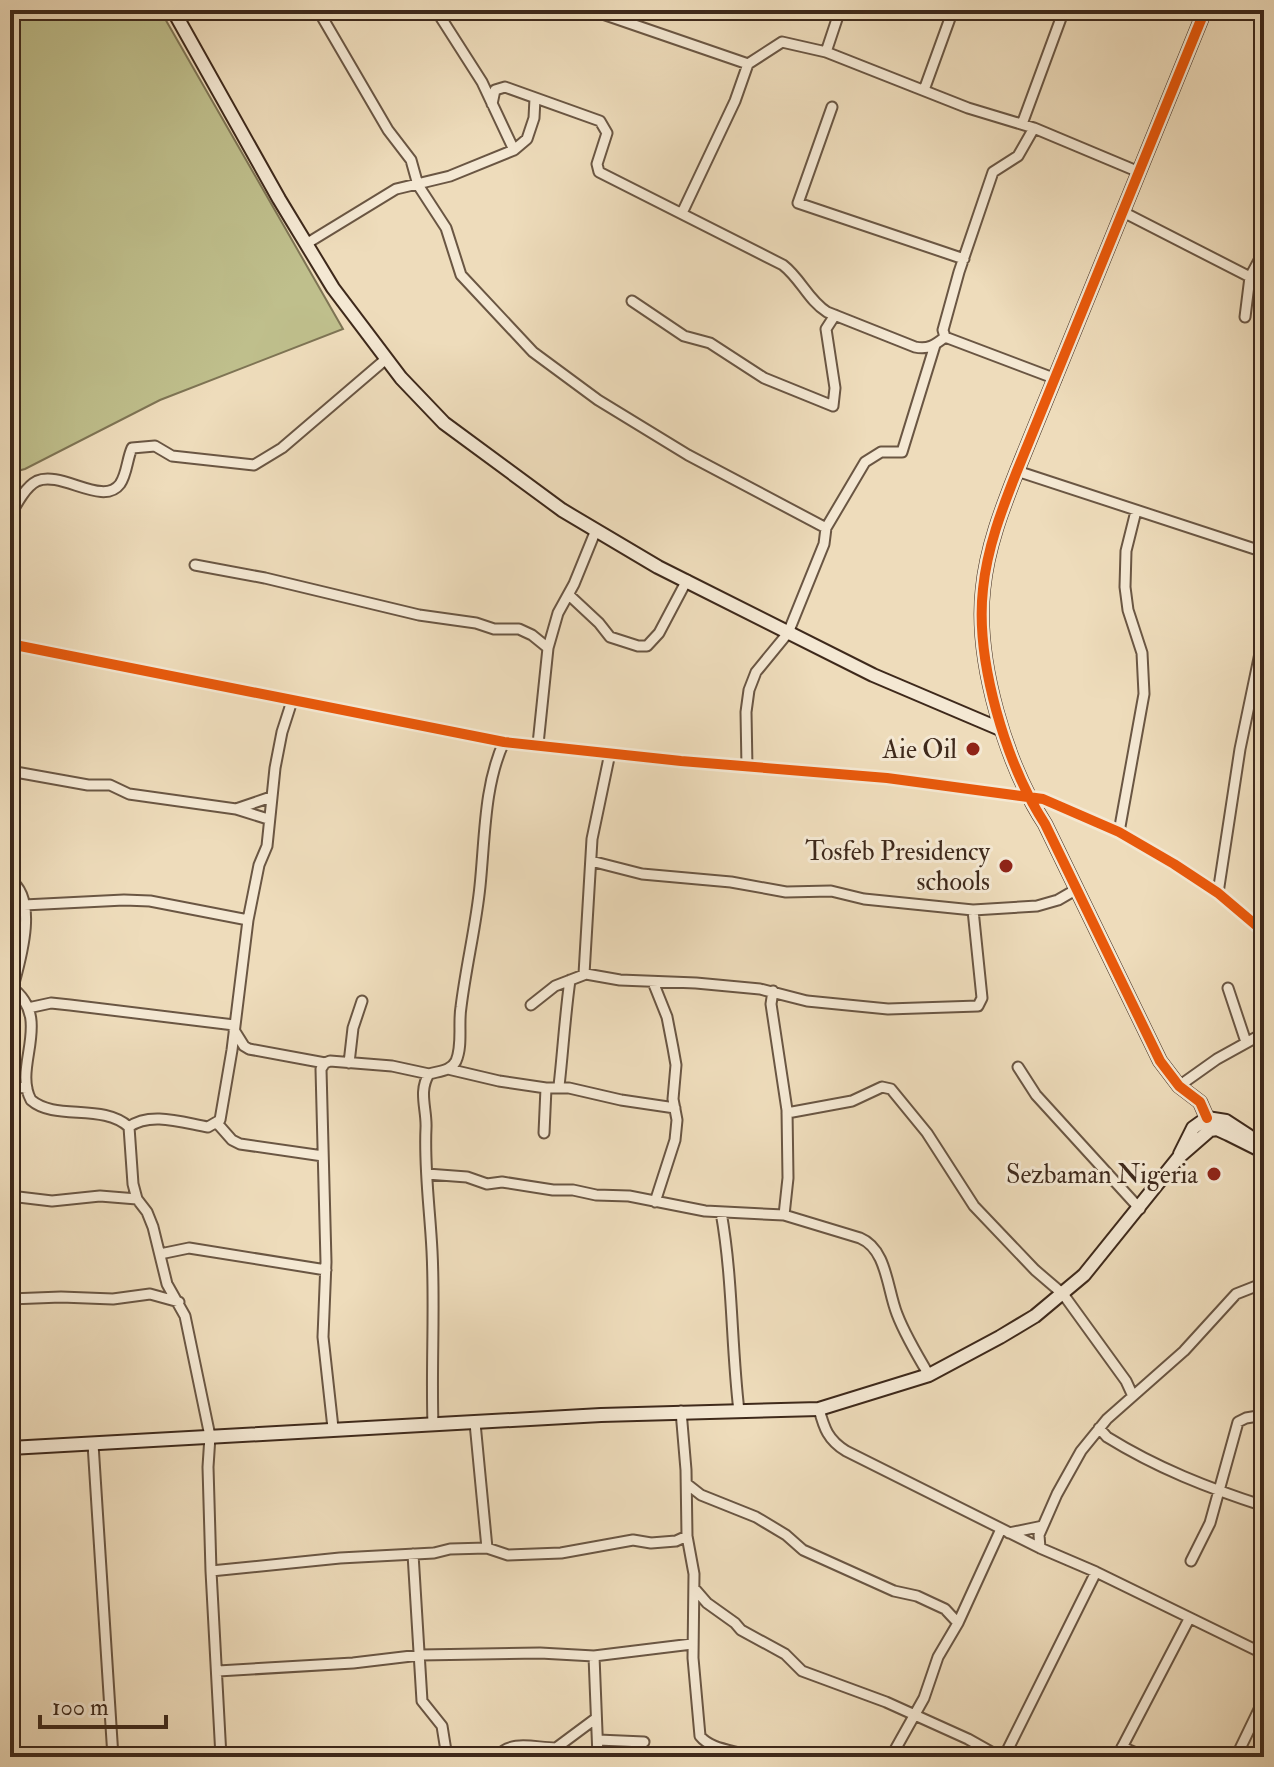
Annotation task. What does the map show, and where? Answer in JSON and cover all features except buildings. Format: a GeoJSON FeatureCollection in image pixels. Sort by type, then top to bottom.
{"type":"FeatureCollection","features":[{"type":"Feature","properties":{"kind":"street"},"geometry":{"type":"LineString","coordinates":[[173,10],[333,288],[421,402],[444,423],[526,485],[658,567],[910,692],[1000,729]]}},
{"type":"Feature","properties":{"kind":"street"},"geometry":{"type":"LineString","coordinates":[[318,10],[388,130],[411,160],[418,185],[446,228],[461,275],[533,352],[598,400],[675,447],[826,528]]}},
{"type":"Feature","properties":{"kind":"street"},"geometry":{"type":"LineString","coordinates":[[436,10],[454,35],[514,150]]}},
{"type":"Feature","properties":{"kind":"street"},"geometry":{"type":"LineString","coordinates":[[591,10],[748,64]]}},
{"type":"Feature","properties":{"kind":"street"},"geometry":{"type":"LineString","coordinates":[[826,52],[840,10]]}},
{"type":"Feature","properties":{"kind":"street"},"geometry":{"type":"LineString","coordinates":[[924,90],[953,10]]}},
{"type":"Feature","properties":{"kind":"street"},"geometry":{"type":"LineString","coordinates":[[1022,124],[1064,10]]}},
{"type":"Feature","properties":{"kind":"street"},"geometry":{"type":"LineString","coordinates":[[1205,10],[1017,471],[994,533],[983,590],[985,651],[1000,729],[1026,795],[1045,824],[1160,1061],[1179,1086],[1200,1102],[1207,1118]]}},
{"type":"Feature","properties":{"kind":"street"},"geometry":{"type":"LineString","coordinates":[[682,213],[735,101],[748,64],[782,42],[826,52],[982,113],[1034,128],[1139,172]]}},
{"type":"Feature","properties":{"kind":"street"},"geometry":{"type":"LineString","coordinates":[[492,104],[495,90],[505,87],[600,121],[607,133],[597,164],[599,172],[783,265],[800,280],[815,305],[835,315],[924,349],[945,337]]}},
{"type":"Feature","properties":{"kind":"street"},"geometry":{"type":"LineString","coordinates":[[306,244],[396,189],[450,176],[514,150],[527,139],[534,118],[535,98]]}},
{"type":"Feature","properties":{"kind":"street"},"geometry":{"type":"LineString","coordinates":[[832,107],[798,203],[964,259]]}},
{"type":"Feature","properties":{"kind":"street"},"geometry":{"type":"LineString","coordinates":[[945,337],[943,330],[993,172],[1018,156],[1034,128]]}},
{"type":"Feature","properties":{"kind":"street"},"geometry":{"type":"LineString","coordinates":[[1123,212],[1250,277]]}},
{"type":"Feature","properties":{"kind":"street"},"geometry":{"type":"LineString","coordinates":[[1245,317],[1250,277],[1264,251]]}},
{"type":"Feature","properties":{"kind":"street"},"geometry":{"type":"LineString","coordinates":[[632,301],[684,336],[710,343],[764,378],[833,406],[835,388],[826,329],[835,315]]}},
{"type":"Feature","properties":{"kind":"street"},"geometry":{"type":"LineString","coordinates":[[945,337],[1056,379]]}},
{"type":"Feature","properties":{"kind":"street"},"geometry":{"type":"LineString","coordinates":[[747,767],[746,712],[749,690],[756,672],[788,633],[824,544],[826,528],[865,462],[881,452],[902,452],[935,345]]}},
{"type":"Feature","properties":{"kind":"street"},"geometry":{"type":"LineString","coordinates":[[10,516],[17,502],[35,482],[47,479],[62,481],[98,492],[118,487],[132,448],[155,446],[172,456],[254,465],[282,448],[386,359]]}},
{"type":"Feature","properties":{"kind":"street"},"geometry":{"type":"LineString","coordinates":[[1017,471],[1264,552]]}},
{"type":"Feature","properties":{"kind":"street"},"geometry":{"type":"LineString","coordinates":[[1119,832],[1144,694],[1142,653],[1128,610],[1124,578],[1126,551],[1136,511]]}},
{"type":"Feature","properties":{"kind":"street"},"geometry":{"type":"LineString","coordinates":[[538,744],[548,648],[558,613],[569,595],[596,530]]}},
{"type":"Feature","properties":{"kind":"street"},"geometry":{"type":"LineString","coordinates":[[195,565],[419,615],[476,623],[494,629],[519,629],[548,648]]}},
{"type":"Feature","properties":{"kind":"street"},"geometry":{"type":"LineString","coordinates":[[569,595],[610,637],[647,646],[659,633],[687,580]]}},
{"type":"Feature","properties":{"kind":"street"},"geometry":{"type":"LineString","coordinates":[[1218,893],[1242,737],[1264,634]]}},
{"type":"Feature","properties":{"kind":"street"},"geometry":{"type":"LineString","coordinates":[[10,659],[14,644],[504,742],[887,778],[1026,795],[1058,804],[1119,832],[1218,893],[1264,932]]}},
{"type":"Feature","properties":{"kind":"street"},"geometry":{"type":"LineString","coordinates":[[129,1127],[140,1120],[150,1120],[179,1121],[208,1127],[217,1123],[222,1113],[248,920],[259,865],[267,846],[268,819],[282,732],[292,701]]}},
{"type":"Feature","properties":{"kind":"street"},"geometry":{"type":"LineString","coordinates":[[234,1028],[241,1043],[257,1051],[325,1063],[392,1066],[429,1074],[454,1065],[480,888],[490,786],[494,763],[504,742]]}},
{"type":"Feature","properties":{"kind":"street"},"geometry":{"type":"LineString","coordinates":[[584,974],[596,818],[610,753]]}},
{"type":"Feature","properties":{"kind":"street"},"geometry":{"type":"LineString","coordinates":[[10,771],[88,785],[110,785],[129,794],[236,809],[268,819]]}},
{"type":"Feature","properties":{"kind":"street"},"geometry":{"type":"LineString","coordinates":[[236,809],[271,797]]}},
{"type":"Feature","properties":{"kind":"street"},"geometry":{"type":"LineString","coordinates":[[591,861],[642,874],[760,886],[786,892],[831,891],[864,899],[973,910],[1037,906],[1058,900],[1077,889]]}},
{"type":"Feature","properties":{"kind":"street"},"geometry":{"type":"LineString","coordinates":[[10,880],[18,887],[26,925],[11,986],[32,1018],[27,1088],[31,1100],[40,1106],[118,1118],[129,1127],[131,1173],[137,1199],[147,1212],[167,1284],[179,1302],[188,1326],[210,1436],[211,1571],[221,1757]]}},
{"type":"Feature","properties":{"kind":"street"},"geometry":{"type":"LineString","coordinates":[[24,905],[150,901],[248,920]]}},
{"type":"Feature","properties":{"kind":"street"},"geometry":{"type":"LineString","coordinates":[[531,1005],[555,986],[584,974],[620,980],[696,983],[773,991],[807,1001],[888,1009],[978,1006],[982,998],[973,910]]}},
{"type":"Feature","properties":{"kind":"street"},"geometry":{"type":"LineString","coordinates":[[559,1086],[570,980]]}},
{"type":"Feature","properties":{"kind":"street"},"geometry":{"type":"LineString","coordinates":[[653,982],[667,1017],[676,1065],[673,1086],[675,1140],[655,1202]]}},
{"type":"Feature","properties":{"kind":"street"},"geometry":{"type":"LineString","coordinates":[[1228,988],[1246,1042]]}},
{"type":"Feature","properties":{"kind":"street"},"geometry":{"type":"LineString","coordinates":[[773,991],[771,1004],[787,1113],[788,1178],[784,1215]]}},
{"type":"Feature","properties":{"kind":"street"},"geometry":{"type":"LineString","coordinates":[[349,1063],[353,1028],[362,1001]]}},
{"type":"Feature","properties":{"kind":"street"},"geometry":{"type":"LineString","coordinates":[[28,1008],[51,1003],[101,1007],[234,1028]]}},
{"type":"Feature","properties":{"kind":"street"},"geometry":{"type":"LineString","coordinates":[[1179,1086],[1217,1059],[1264,1033]]}},
{"type":"Feature","properties":{"kind":"street"},"geometry":{"type":"LineString","coordinates":[[232,1050],[241,1043]]}},
{"type":"Feature","properties":{"kind":"street"},"geometry":{"type":"LineString","coordinates":[[325,1063],[321,1069],[326,1270],[323,1337],[333,1428]]}},
{"type":"Feature","properties":{"kind":"street"},"geometry":{"type":"LineString","coordinates":[[1018,1067],[1036,1095],[1140,1209]]}},
{"type":"Feature","properties":{"kind":"street"},"geometry":{"type":"LineString","coordinates":[[448,1069],[675,1108]]}},
{"type":"Feature","properties":{"kind":"street"},"geometry":{"type":"LineString","coordinates":[[429,1074],[423,1093],[434,1309],[431,1322],[433,1425]]}},
{"type":"Feature","properties":{"kind":"street"},"geometry":{"type":"LineString","coordinates":[[10,1087],[27,1088]]}},
{"type":"Feature","properties":{"kind":"street"},"geometry":{"type":"LineString","coordinates":[[787,1113],[852,1101],[882,1087],[891,1089],[927,1133],[974,1206],[1035,1270],[1063,1294],[1126,1381],[1132,1394]]}},
{"type":"Feature","properties":{"kind":"street"},"geometry":{"type":"LineString","coordinates":[[544,1133],[546,1088]]}},
{"type":"Feature","properties":{"kind":"street"},"geometry":{"type":"LineString","coordinates":[[10,1448],[681,1411],[819,1409],[929,1375],[1000,1337],[1063,1294],[1084,1275],[1140,1209],[1179,1157],[1193,1128],[1207,1118],[1226,1121],[1264,1144]]}},
{"type":"Feature","properties":{"kind":"street"},"geometry":{"type":"LineString","coordinates":[[217,1123],[232,1140],[240,1144],[323,1156]]}},
{"type":"Feature","properties":{"kind":"street"},"geometry":{"type":"LineString","coordinates":[[1179,1157],[1210,1130],[1217,1129],[1264,1152]]}},
{"type":"Feature","properties":{"kind":"street"},"geometry":{"type":"LineString","coordinates":[[427,1174],[467,1177],[487,1184],[502,1182],[596,1195],[629,1196],[721,1212],[784,1215],[870,1242],[883,1267],[888,1290],[910,1344],[929,1375]]}},
{"type":"Feature","properties":{"kind":"street"},"geometry":{"type":"LineString","coordinates":[[10,1196],[52,1201],[100,1196],[137,1199]]}},
{"type":"Feature","properties":{"kind":"street"},"geometry":{"type":"LineString","coordinates":[[721,1212],[734,1321],[733,1360],[739,1411]]}},
{"type":"Feature","properties":{"kind":"street"},"geometry":{"type":"LineString","coordinates":[[160,1254],[189,1248],[326,1270]]}},
{"type":"Feature","properties":{"kind":"street"},"geometry":{"type":"LineString","coordinates":[[1040,1548],[1039,1535],[1043,1526],[1081,1451],[1099,1428],[1128,1402],[1132,1394],[1184,1351],[1236,1294],[1264,1283]]}},
{"type":"Feature","properties":{"kind":"street"},"geometry":{"type":"LineString","coordinates":[[10,1299],[113,1299],[150,1294],[179,1302]]}},
{"type":"Feature","properties":{"kind":"street"},"geometry":{"type":"LineString","coordinates":[[819,1409],[826,1433],[834,1444],[1005,1531],[1264,1654]]}},
{"type":"Feature","properties":{"kind":"street"},"geometry":{"type":"LineString","coordinates":[[681,1411],[687,1484],[687,1536],[694,1574],[692,1644],[700,1736],[712,1746],[752,1757]]}},
{"type":"Feature","properties":{"kind":"street"},"geometry":{"type":"LineString","coordinates":[[1191,1561],[1205,1537],[1221,1492],[1238,1422],[1264,1415]]}},
{"type":"Feature","properties":{"kind":"street"},"geometry":{"type":"LineString","coordinates":[[475,1423],[487,1548]]}},
{"type":"Feature","properties":{"kind":"street"},"geometry":{"type":"LineString","coordinates":[[1099,1428],[1107,1437],[1171,1473],[1264,1506]]}},
{"type":"Feature","properties":{"kind":"street"},"geometry":{"type":"LineString","coordinates":[[93,1444],[113,1757]]}},
{"type":"Feature","properties":{"kind":"street"},"geometry":{"type":"LineString","coordinates":[[687,1484],[701,1495],[756,1517],[786,1535],[803,1550],[894,1591],[917,1596],[945,1609],[958,1623]]}},
{"type":"Feature","properties":{"kind":"street"},"geometry":{"type":"LineString","coordinates":[[1005,1531],[1043,1526]]}},
{"type":"Feature","properties":{"kind":"street"},"geometry":{"type":"LineString","coordinates":[[891,1757],[924,1698],[938,1657],[1005,1531]]}},
{"type":"Feature","properties":{"kind":"street"},"geometry":{"type":"LineString","coordinates":[[211,1571],[487,1548],[508,1555],[561,1553],[633,1540],[664,1542],[687,1536]]}},
{"type":"Feature","properties":{"kind":"street"},"geometry":{"type":"LineString","coordinates":[[413,1554],[422,1701],[442,1726],[447,1757]]}},
{"type":"Feature","properties":{"kind":"street"},"geometry":{"type":"LineString","coordinates":[[694,1588],[707,1603],[741,1630],[785,1654],[802,1671],[886,1702],[1002,1757],[1096,1572]]}},
{"type":"Feature","properties":{"kind":"street"},"geometry":{"type":"LineString","coordinates":[[1117,1757],[1189,1619]]}},
{"type":"Feature","properties":{"kind":"street"},"geometry":{"type":"LineString","coordinates":[[218,1671],[353,1663],[420,1655],[540,1653],[594,1656],[692,1644]]}},
{"type":"Feature","properties":{"kind":"street"},"geometry":{"type":"LineString","coordinates":[[594,1656],[598,1757]]}},
{"type":"Feature","properties":{"kind":"street"},"geometry":{"type":"LineString","coordinates":[[1236,1757],[1264,1700]]}},
{"type":"Feature","properties":{"kind":"street"},"geometry":{"type":"LineString","coordinates":[[470,1757],[496,1756],[504,1749],[530,1744],[554,1753],[595,1719]]}},
{"type":"Feature","properties":{"kind":"street"},"geometry":{"type":"LineString","coordinates":[[598,1740],[644,1742]]}},
{"type":"Feature","properties":{"kind":"street"},"geometry":{"type":"LineString","coordinates":[[1122,1747],[1145,1757]]}},
{"type":"Feature","properties":{"kind":"green space"},"geometry":{"type":"Polygon","coordinates":[[[10,10],[160,10],[343,329],[160,400],[25,469],[10,473],[10,10]]]}},
{"type":"Feature","properties":{"kind":"cycle path"},"geometry":{"type":"LineString","coordinates":[[1205,10],[1006,500],[988,559],[982,617],[984,648],[996,711],[1018,772],[1160,1061],[1179,1086],[1200,1102],[1207,1118]]}},
{"type":"Feature","properties":{"kind":"cycle path"},"geometry":{"type":"LineString","coordinates":[[10,644],[504,742],[887,778],[1043,799],[1119,832],[1174,864],[1218,893],[1264,932]]}},
{"type":"Feature","properties":{"kind":"place","name":"Aie Oil"},"geometry":{"type":"Point","coordinates":[973,749]}},
{"type":"Feature","properties":{"kind":"place","name":"Tosfeb Presidency schools"},"geometry":{"type":"Point","coordinates":[1006,866]}},
{"type":"Feature","properties":{"kind":"place","name":"Sezbaman Nigeria"},"geometry":{"type":"Point","coordinates":[1214,1174]}}]}
